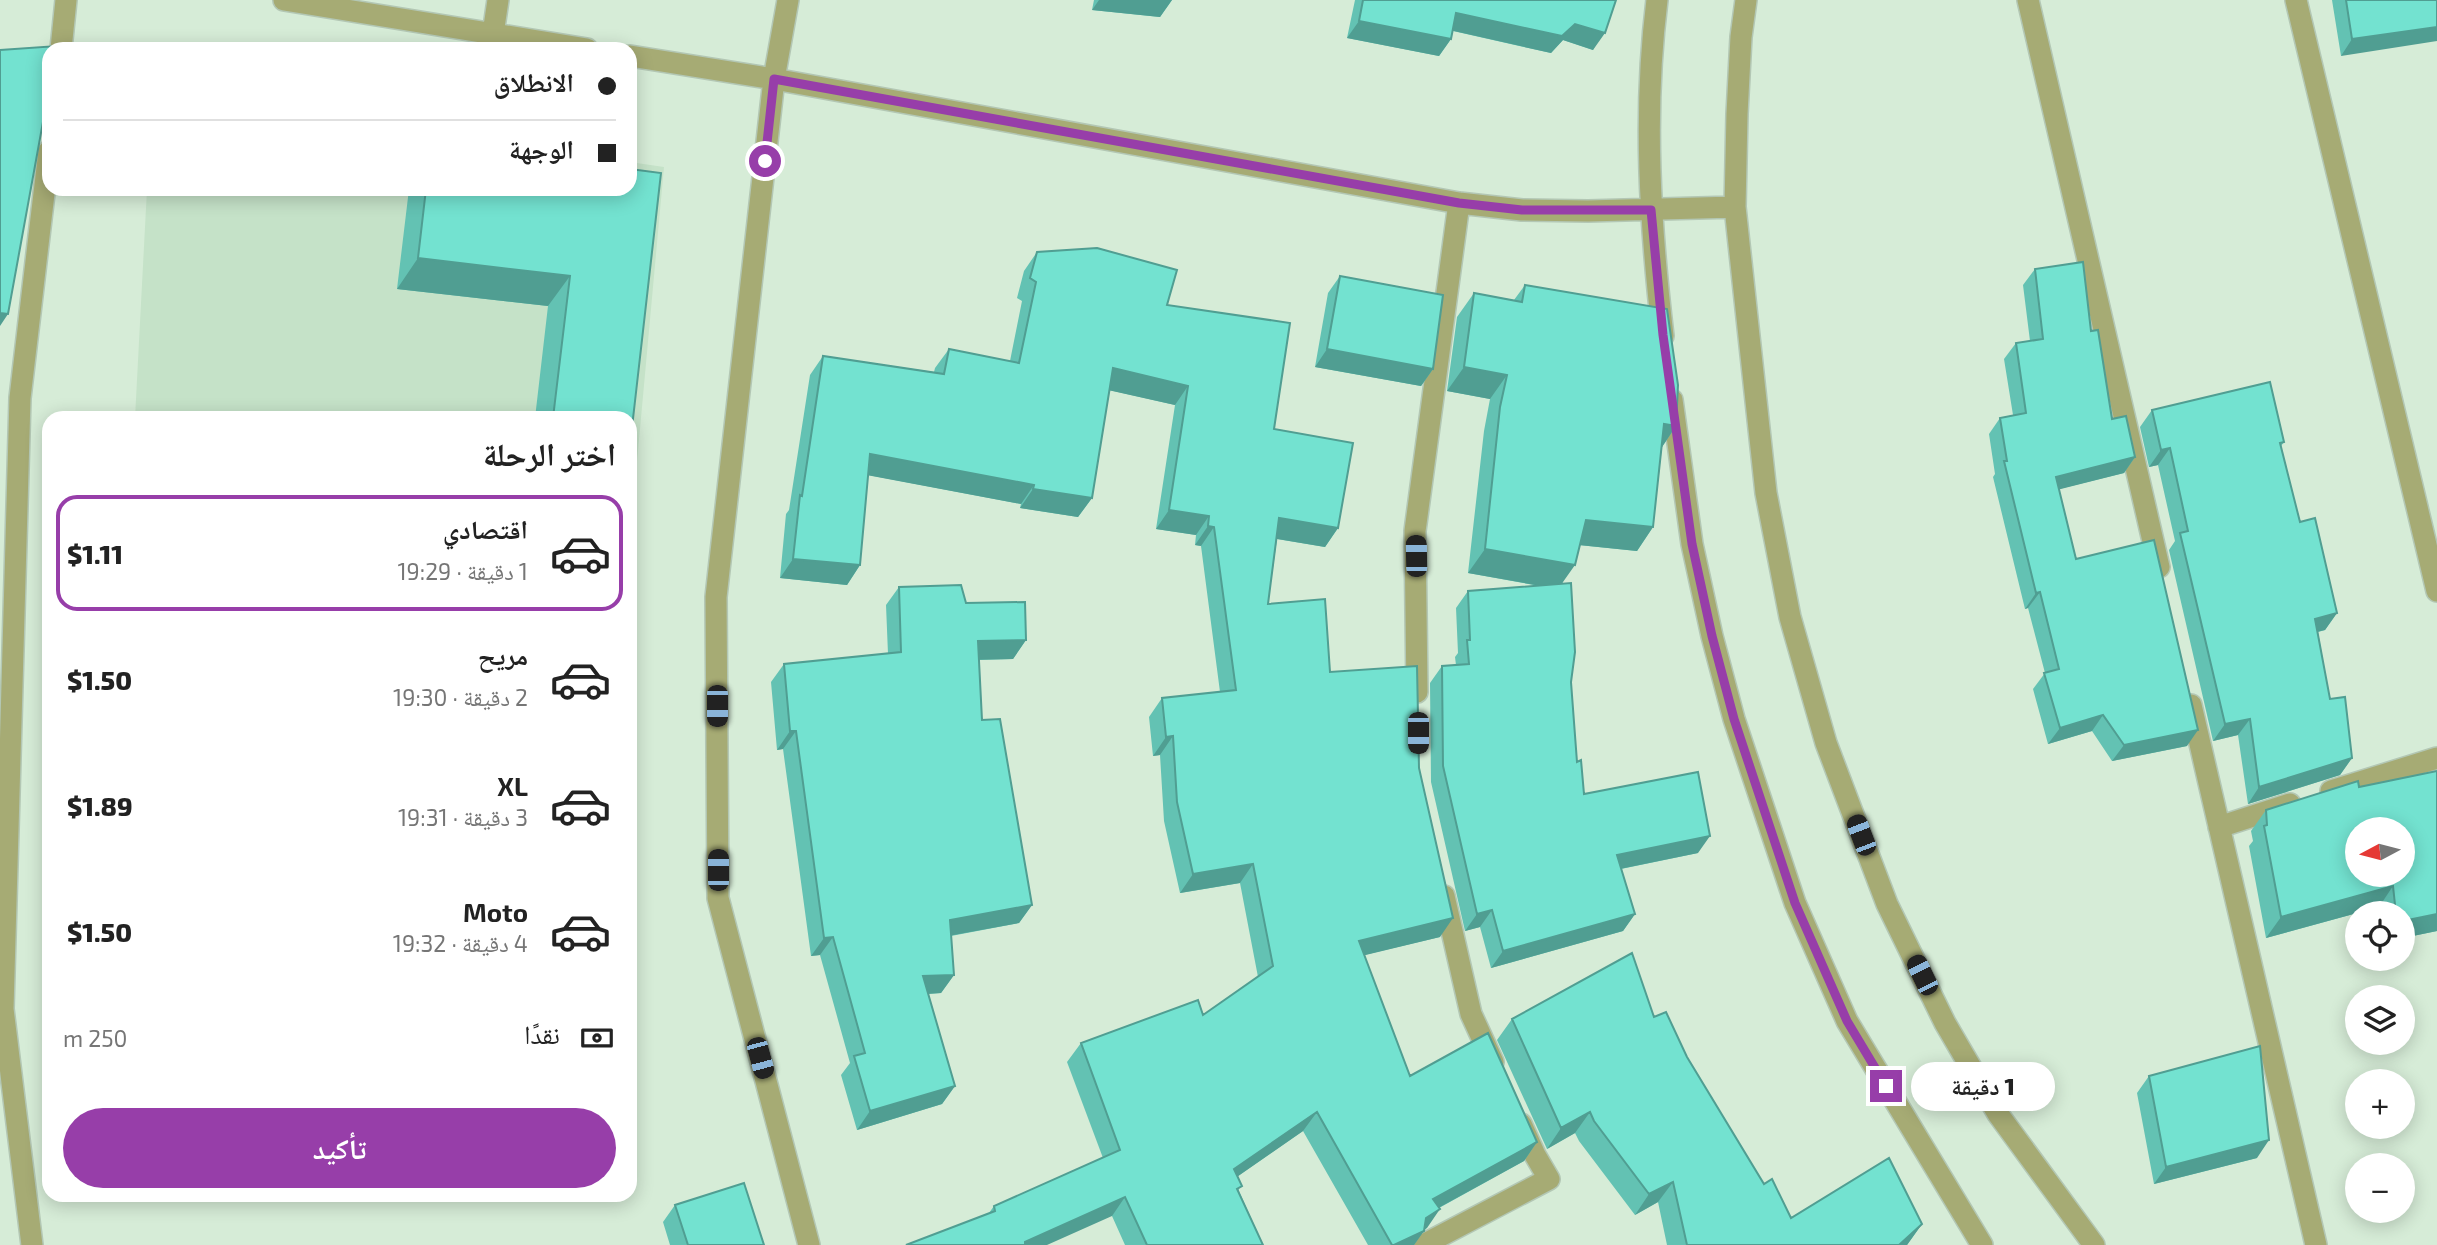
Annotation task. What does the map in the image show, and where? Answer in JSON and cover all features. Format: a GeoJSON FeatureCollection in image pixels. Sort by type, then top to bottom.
{"type":"FeatureCollection","features":[{"type":"Feature","properties":{"kind":"street"},"geometry":{"type":"LineString","coordinates":[[62,42],[66,0]]}},
{"type":"Feature","properties":{"kind":"street"},"geometry":{"type":"LineString","coordinates":[[284,0],[543,42]]}},
{"type":"Feature","properties":{"kind":"street"},"geometry":{"type":"LineString","coordinates":[[493,34],[498,0]]}},
{"type":"Feature","properties":{"kind":"street"},"geometry":{"type":"LineString","coordinates":[[788,0],[774,79],[716,597],[718,898],[809,1245]]}},
{"type":"Feature","properties":{"kind":"street"},"geometry":{"type":"LineString","coordinates":[[1657,0],[1649,113],[1651,210],[1667,367],[1692,544],[1712,636],[1734,719],[1795,903],[1847,1021],[1982,1245]]}},
{"type":"Feature","properties":{"kind":"street"},"geometry":{"type":"LineString","coordinates":[[1746,0],[1737,101],[1735,207],[1766,493],[1790,617],[1826,743],[1887,904],[1945,1023],[1998,1114],[2094,1245]]}},
{"type":"Feature","properties":{"kind":"street"},"geometry":{"type":"LineString","coordinates":[[2028,0],[2164,588]]}},
{"type":"Feature","properties":{"kind":"street"},"geometry":{"type":"LineString","coordinates":[[2295,0],[2437,591]]}},
{"type":"Feature","properties":{"kind":"street"},"geometry":{"type":"LineString","coordinates":[[637,57],[774,79],[1459,203],[1522,210],[1735,207]]}},
{"type":"Feature","properties":{"kind":"street"},"geometry":{"type":"LineString","coordinates":[[32,1245],[8,1117],[3,1009],[10,399],[42,196]]}},
{"type":"Feature","properties":{"kind":"street"},"geometry":{"type":"LineString","coordinates":[[1417,718],[1415,531],[1459,203]]}},
{"type":"Feature","properties":{"kind":"street"},"geometry":{"type":"LineString","coordinates":[[2185,681],[2316,1245]]}},
{"type":"Feature","properties":{"kind":"street"},"geometry":{"type":"LineString","coordinates":[[2219,827],[2437,758]]}},
{"type":"Feature","properties":{"kind":"street"},"geometry":{"type":"LineString","coordinates":[[1440,879],[1471,1014],[1503,1084]]}},
{"type":"Feature","properties":{"kind":"street"},"geometry":{"type":"LineString","coordinates":[[1423,1245],[1549,1179],[1514,1108]]}},
{"type":"Feature","properties":{"kind":"shaded area"},"geometry":{"type":"Polygon","coordinates":[[[637,163],[664,167],[637,462],[637,411],[135,411],[147,196],[637,196],[637,163]]]}},
{"type":"Feature","properties":{"kind":"building"},"geometry":{"type":"Polygon","coordinates":[[[1363,0],[1616,0],[1605,33],[1575,24],[1562,36],[1456,13],[1451,39],[1359,21],[1363,0]]]}},
{"type":"Feature","properties":{"kind":"building"},"geometry":{"type":"Polygon","coordinates":[[[2346,0],[2437,0],[2437,27],[2352,39],[2346,0]]]}},
{"type":"Feature","properties":{"kind":"building"},"geometry":{"type":"Polygon","coordinates":[[[42,47],[42,127],[8,314],[0,313],[0,50],[42,47]]]}},
{"type":"Feature","properties":{"kind":"building"},"geometry":{"type":"Polygon","coordinates":[[[637,170],[661,173],[634,411],[554,411],[570,276],[418,258],[425,196],[637,196],[637,170]]]}},
{"type":"Feature","properties":{"kind":"building"},"geometry":{"type":"Polygon","coordinates":[[[1097,248],[1177,270],[1167,305],[1290,323],[1274,429],[1353,443],[1338,528],[1279,518],[1268,604],[1325,599],[1330,672],[1417,666],[1419,768],[1453,918],[1359,941],[1410,1076],[1488,1033],[1537,1142],[1433,1199],[1440,1209],[1426,1218],[1424,1231],[1394,1245],[1317,1112],[1234,1169],[1242,1186],[1237,1189],[1263,1245],[1147,1245],[1125,1197],[1025,1242],[1025,1245],[906,1245],[995,1211],[994,1206],[1120,1150],[1081,1043],[1198,1000],[1203,1015],[1273,966],[1253,864],[1193,874],[1177,802],[1173,736],[1166,737],[1162,698],[1236,690],[1214,527],[1208,526],[1209,516],[1169,510],[1188,386],[1113,368],[1092,498],[1033,489],[1034,485],[870,454],[860,565],[793,559],[800,495],[802,496],[823,356],[944,374],[949,349],[1019,363],[1036,282],[1030,278],[1037,252],[1097,248]]]}},
{"type":"Feature","properties":{"kind":"building"},"geometry":{"type":"Polygon","coordinates":[[[2083,262],[2091,331],[2098,330],[2112,419],[2126,416],[2135,457],[2056,477],[2076,559],[2154,540],[2198,730],[2124,745],[2103,715],[2060,728],[2044,673],[2059,669],[2040,592],[2036,593],[2004,461],[2007,461],[2000,418],[2026,413],[2016,343],[2043,339],[2035,269],[2083,262]]]}},
{"type":"Feature","properties":{"kind":"building"},"geometry":{"type":"Polygon","coordinates":[[[1340,276],[1443,295],[1433,369],[1327,349],[1340,276]]]}},
{"type":"Feature","properties":{"kind":"building"},"geometry":{"type":"Polygon","coordinates":[[[1525,285],[1667,309],[1678,385],[1676,426],[1664,424],[1653,527],[1586,520],[1575,565],[1485,549],[1500,407],[1507,375],[1464,367],[1474,293],[1522,302],[1525,285]]]}},
{"type":"Feature","properties":{"kind":"building"},"geometry":{"type":"Polygon","coordinates":[[[2270,382],[2284,442],[2280,443],[2300,522],[2315,518],[2337,613],[2315,619],[2330,699],[2345,697],[2352,758],[2259,787],[2250,719],[2225,724],[2180,533],[2188,531],[2170,448],[2161,450],[2152,410],[2270,382]]]}},
{"type":"Feature","properties":{"kind":"building"},"geometry":{"type":"Polygon","coordinates":[[[1571,583],[1575,652],[1571,682],[1577,762],[1581,760],[1584,794],[1698,772],[1710,836],[1617,855],[1635,914],[1503,951],[1492,910],[1477,914],[1443,766],[1442,666],[1469,664],[1468,591],[1571,583]]]}},
{"type":"Feature","properties":{"kind":"building"},"geometry":{"type":"Polygon","coordinates":[[[961,585],[966,603],[1025,602],[1026,640],[978,641],[982,720],[1000,719],[1032,905],[950,920],[954,975],[923,976],[955,1086],[870,1111],[854,1056],[865,1053],[833,937],[824,938],[796,731],[790,731],[784,664],[901,652],[899,587],[961,585]]]}},
{"type":"Feature","properties":{"kind":"building"},"geometry":{"type":"Polygon","coordinates":[[[2437,771],[2437,914],[2415,919],[2415,901],[2395,901],[2393,887],[2415,887],[2415,817],[2345,817],[2345,887],[2389,887],[2281,917],[2264,826],[2267,825],[2266,810],[2358,781],[2359,787],[2437,771]]]}},
{"type":"Feature","properties":{"kind":"building"},"geometry":{"type":"Polygon","coordinates":[[[1632,953],[1654,1017],[1666,1012],[1687,1057],[1764,1184],[1772,1179],[1791,1218],[1889,1158],[1922,1224],[1899,1245],[1687,1245],[1673,1182],[1649,1194],[1590,1112],[1561,1128],[1512,1019],[1632,953]]]}},
{"type":"Feature","properties":{"kind":"building"},"geometry":{"type":"Polygon","coordinates":[[[2260,1046],[2269,1140],[2166,1167],[2149,1076],[2260,1046]]]}},
{"type":"Feature","properties":{"kind":"building"},"geometry":{"type":"Polygon","coordinates":[[[744,1183],[764,1245],[688,1245],[675,1205],[744,1183]]]}},
{"type":"Feature","properties":{"kind":"route"},"geometry":{"type":"LineString","coordinates":[[765,161],[774,79],[1459,203],[1522,210],[1651,210],[1663,335],[1692,544],[1734,719],[1795,903],[1847,1021],[1886,1086]]}}]}
